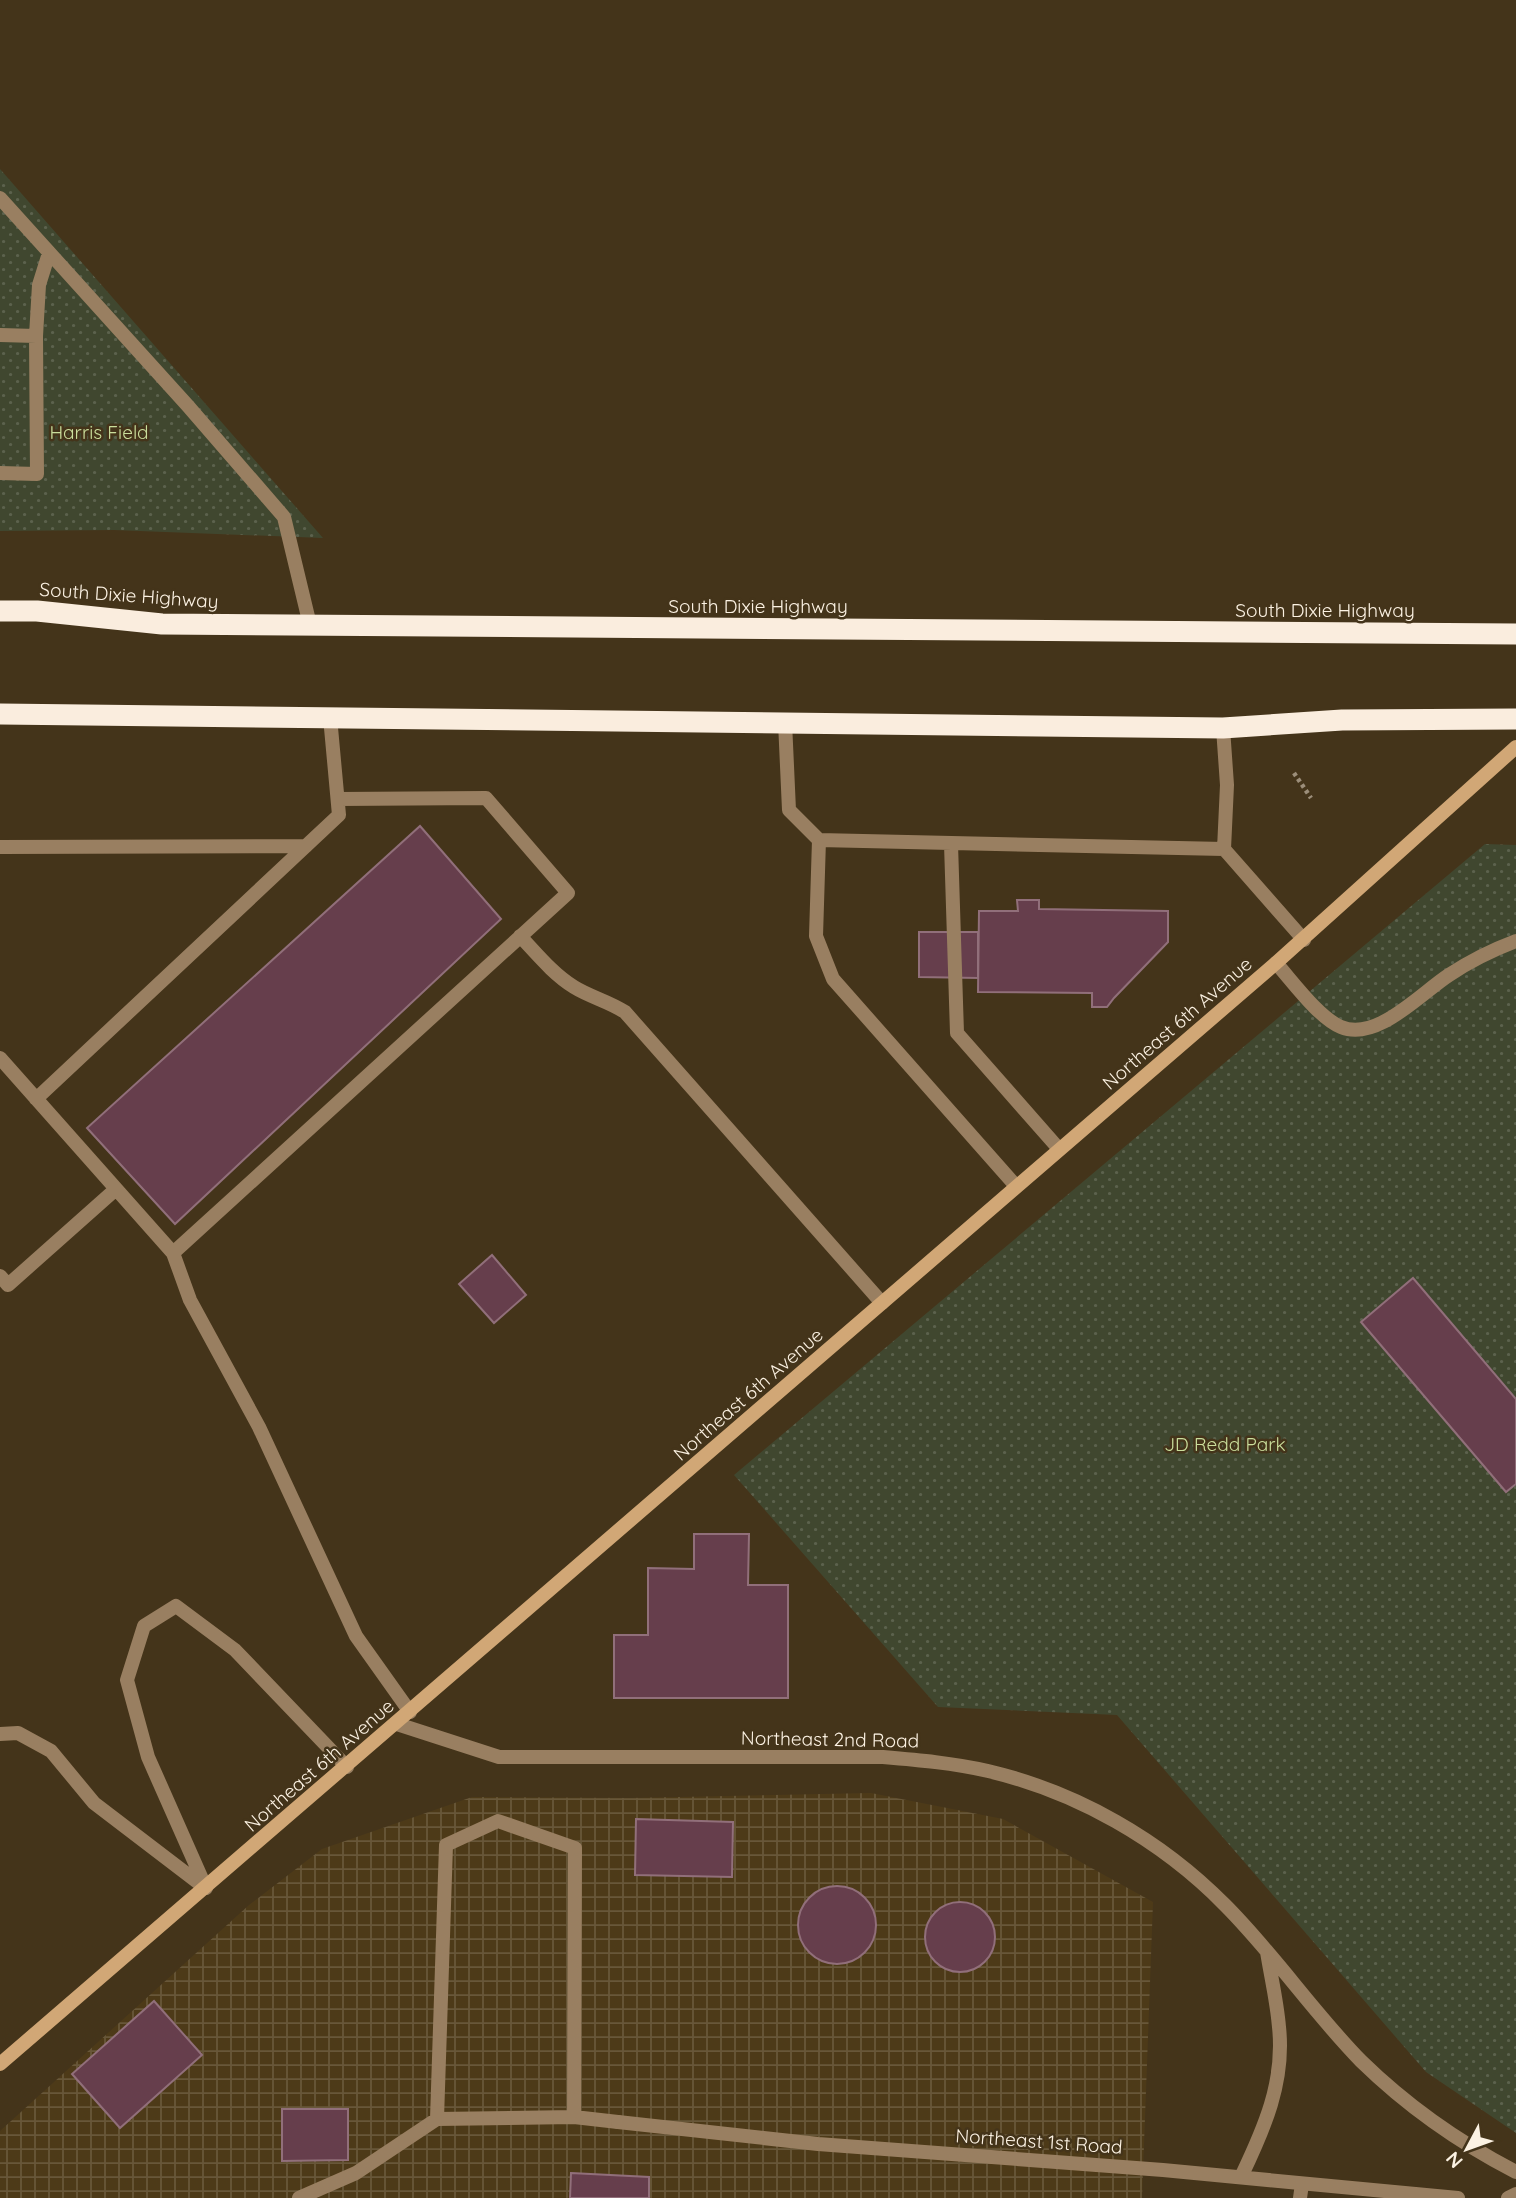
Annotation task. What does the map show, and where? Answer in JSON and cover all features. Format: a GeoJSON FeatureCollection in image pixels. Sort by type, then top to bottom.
{"type":"FeatureCollection","features":[{"type":"Feature","properties":{"kind":"highway","name":"South Dixie Highway"},"geometry":{"type":"LineString","coordinates":[[0,611],[37,611],[162,624],[1516,634]]}},
{"type":"Feature","properties":{"kind":"highway"},"geometry":{"type":"LineString","coordinates":[[0,714],[1223,728],[1342,720],[1516,719]]}},
{"type":"Feature","properties":{"kind":"street"},"geometry":{"type":"LineString","coordinates":[[0,198],[188,405],[284,517],[310,625]]}},
{"type":"Feature","properties":{"kind":"street"},"geometry":{"type":"LineString","coordinates":[[0,473],[37,474],[36,336],[39,285],[49,253]]}},
{"type":"Feature","properties":{"kind":"street"},"geometry":{"type":"LineString","coordinates":[[0,335],[36,336]]}},
{"type":"Feature","properties":{"kind":"street"},"geometry":{"type":"LineString","coordinates":[[36,1099],[339,815],[330,717]]}},
{"type":"Feature","properties":{"kind":"street"},"geometry":{"type":"LineString","coordinates":[[785,722],[789,810],[819,840],[1224,849]]}},
{"type":"Feature","properties":{"kind":"street"},"geometry":{"type":"LineString","coordinates":[[1223,728],[1227,785],[1224,849],[1304,940]]}},
{"type":"Feature","properties":{"kind":"street","name":"Northeast 6th Avenue"},"geometry":{"type":"LineString","coordinates":[[0,2064],[1304,940],[1516,747]]}},
{"type":"Feature","properties":{"kind":"street"},"geometry":{"type":"LineString","coordinates":[[173,1253],[568,893],[486,798],[338,799]]}},
{"type":"Feature","properties":{"kind":"street"},"geometry":{"type":"LineString","coordinates":[[819,840],[816,936],[833,979],[1016,1186]]}},
{"type":"Feature","properties":{"kind":"street"},"geometry":{"type":"LineString","coordinates":[[951,844],[957,1033],[1059,1150]]}},
{"type":"Feature","properties":{"kind":"street"},"geometry":{"type":"LineString","coordinates":[[0,847],[306,846]]}},
{"type":"Feature","properties":{"kind":"street"},"geometry":{"type":"LineString","coordinates":[[520,936],[561,979],[625,1012],[882,1303]]}},
{"type":"Feature","properties":{"kind":"street"},"geometry":{"type":"LineString","coordinates":[[1276,963],[1329,1019],[1342,1027],[1356,1030],[1370,1028],[1385,1021],[1447,976],[1489,952],[1516,941]]}},
{"type":"Feature","properties":{"kind":"street"},"geometry":{"type":"LineString","coordinates":[[0,1058],[173,1253],[190,1300],[259,1427],[356,1636],[410,1713]]}},
{"type":"Feature","properties":{"kind":"street"},"geometry":{"type":"LineString","coordinates":[[0,1276],[8,1285],[116,1189]]}},
{"type":"Feature","properties":{"kind":"street"},"geometry":{"type":"LineString","coordinates":[[206,1888],[148,1757],[127,1680],[144,1626],[176,1606],[235,1650],[347,1767]]}},
{"type":"Feature","properties":{"kind":"street","name":"Northeast 2nd Road"},"geometry":{"type":"LineString","coordinates":[[397,1724],[499,1757],[883,1756],[936,1761],[989,1772],[1069,1800],[1132,1830],[1196,1877],[1224,1904],[1352,2050],[1384,2082],[1415,2108],[1453,2134],[1516,2172]]}},
{"type":"Feature","properties":{"kind":"street"},"geometry":{"type":"LineString","coordinates":[[0,1734],[18,1733],[51,1751],[94,1803],[206,1888]]}},
{"type":"Feature","properties":{"kind":"street"},"geometry":{"type":"LineString","coordinates":[[299,2198],[356,2173],[437,2119],[446,1845],[498,1821],[575,1849],[574,2117]]}},
{"type":"Feature","properties":{"kind":"street"},"geometry":{"type":"LineString","coordinates":[[1241,2177],[1265,2126],[1274,2097],[1279,2065],[1280,2029],[1267,1951]]}},
{"type":"Feature","properties":{"kind":"street","name":"Northeast 1st Road"},"geometry":{"type":"LineString","coordinates":[[437,2119],[574,2117],[818,2144],[1241,2177],[1301,2191],[1458,2198]]}},
{"type":"Feature","properties":{"kind":"street"},"geometry":{"type":"LineString","coordinates":[[1508,2198],[1516,2194]]}},
{"type":"Feature","properties":{"kind":"path"},"geometry":{"type":"LineString","coordinates":[[1294,774],[1311,798]]}},
{"type":"Feature","properties":{"kind":"shaded area"},"geometry":{"type":"Polygon","coordinates":[[[871,1793],[1003,1819],[1153,1902],[1142,2198],[0,2198],[0,2131],[249,1905],[322,1849],[472,1797],[630,1798],[871,1793]]]}},
{"type":"Feature","properties":{"kind":"green space","name":"Harris Field"},"geometry":{"type":"Polygon","coordinates":[[[0,169],[323,538],[114,530],[0,531],[0,169]]]}},
{"type":"Feature","properties":{"kind":"green space","name":"JD Redd Park"},"geometry":{"type":"Polygon","coordinates":[[[1485,844],[1516,845],[1516,2133],[1426,2072],[1117,1715],[938,1707],[734,1475],[1485,844]]]}},
{"type":"Feature","properties":{"kind":"building"},"geometry":{"type":"Polygon","coordinates":[[[420,826],[501,919],[175,1224],[87,1128],[420,826]]]}},
{"type":"Feature","properties":{"kind":"building"},"geometry":{"type":"Polygon","coordinates":[[[1017,900],[1039,900],[1039,909],[1168,911],[1168,942],[1107,1007],[1092,1007],[1092,993],[978,992],[979,911],[1018,911],[1017,900]]]}},
{"type":"Feature","properties":{"kind":"building"},"geometry":{"type":"Polygon","coordinates":[[[919,932],[978,932],[978,978],[919,977],[919,932]]]}},
{"type":"Feature","properties":{"kind":"building"},"geometry":{"type":"Polygon","coordinates":[[[492,1255],[526,1295],[494,1323],[459,1284],[492,1255]]]}},
{"type":"Feature","properties":{"kind":"building"},"geometry":{"type":"Polygon","coordinates":[[[1413,1278],[1516,1399],[1516,1484],[1506,1492],[1361,1322],[1413,1278]]]}},
{"type":"Feature","properties":{"kind":"building"},"geometry":{"type":"Polygon","coordinates":[[[694,1534],[749,1534],[748,1585],[788,1585],[788,1698],[614,1698],[614,1635],[648,1635],[648,1568],[694,1569],[694,1534]]]}},
{"type":"Feature","properties":{"kind":"building"},"geometry":{"type":"Polygon","coordinates":[[[636,1819],[733,1822],[732,1877],[635,1875],[636,1819]]]}},
{"type":"Feature","properties":{"kind":"building"},"geometry":{"type":"Polygon","coordinates":[[[837,1886],[852,1889],[869,1903],[876,1925],[873,1940],[859,1957],[837,1964],[822,1961],[805,1947],[798,1925],[801,1910],[815,1893],[837,1886]]]}},
{"type":"Feature","properties":{"kind":"building"},"geometry":{"type":"Polygon","coordinates":[[[960,1902],[985,1912],[995,1937],[985,1962],[960,1972],[935,1962],[925,1937],[935,1912],[960,1902]]]}},
{"type":"Feature","properties":{"kind":"building"},"geometry":{"type":"Polygon","coordinates":[[[154,2001],[202,2055],[120,2128],[72,2074],[154,2001]]]}},
{"type":"Feature","properties":{"kind":"building"},"geometry":{"type":"Polygon","coordinates":[[[282,2109],[348,2109],[348,2160],[282,2161],[282,2109]]]}},
{"type":"Feature","properties":{"kind":"building"},"geometry":{"type":"Polygon","coordinates":[[[571,2173],[649,2177],[649,2198],[570,2198],[571,2173]]]}}]}
